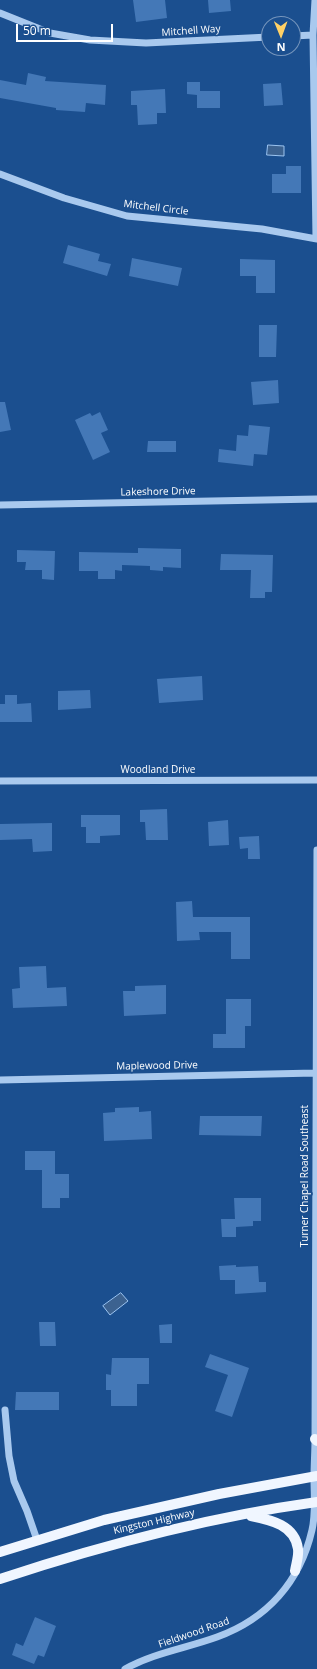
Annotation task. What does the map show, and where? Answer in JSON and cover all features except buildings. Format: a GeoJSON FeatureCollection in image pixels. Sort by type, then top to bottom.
{"type":"FeatureCollection","features":[{"type":"Feature","properties":{"kind":"main road","name":"Kingston Highway"},"geometry":{"type":"LineString","coordinates":[[0,1552],[104,1520],[170,1504],[316,1476]]}},
{"type":"Feature","properties":{"kind":"main road","name":"Kingston Highway"},"geometry":{"type":"LineString","coordinates":[[0,1579],[102,1547],[155,1534],[243,1515],[316,1502]]}},
{"type":"Feature","properties":{"kind":"main road"},"geometry":{"type":"LineString","coordinates":[[243,1515],[279,1522],[287,1528],[292,1534],[299,1550],[295,1571]]}},
{"type":"Feature","properties":{"kind":"street","name":"Mitchell Circle"},"geometry":{"type":"LineString","coordinates":[[0,174],[64,198],[127,216],[262,230],[316,239],[313,35],[315,0]]}},
{"type":"Feature","properties":{"kind":"street","name":"Mitchell Way"},"geometry":{"type":"LineString","coordinates":[[0,13],[50,33],[90,40],[146,43],[261,37]]}},
{"type":"Feature","properties":{"kind":"street"},"geometry":{"type":"LineString","coordinates":[[301,36],[313,35]]}},
{"type":"Feature","properties":{"kind":"street","name":"Lakeshore Drive"},"geometry":{"type":"LineString","coordinates":[[0,506],[317,499]]}},
{"type":"Feature","properties":{"kind":"street","name":"Woodland Drive"},"geometry":{"type":"LineString","coordinates":[[0,781],[317,780]]}},
{"type":"Feature","properties":{"kind":"street","name":"Turner Chapel Road Southeast"},"geometry":{"type":"LineString","coordinates":[[316,1502],[315,1073],[317,850]]}},
{"type":"Feature","properties":{"kind":"street","name":"Maplewood Drive"},"geometry":{"type":"LineString","coordinates":[[0,1080],[315,1073]]}},
{"type":"Feature","properties":{"kind":"street"},"geometry":{"type":"LineString","coordinates":[[6,1410],[9,1456],[14,1481],[27,1511],[37,1540]]}},
{"type":"Feature","properties":{"kind":"street","name":"Fieldwood Road"},"geometry":{"type":"LineString","coordinates":[[125,1669],[150,1658],[217,1637],[240,1627],[270,1606],[284,1590],[306,1550],[312,1529],[316,1502]]}},
{"type":"Feature","properties":{"kind":"water"},"geometry":{"type":"Polygon","coordinates":[[[268,145],[284,146],[284,156],[267,155],[268,145]]]}},
{"type":"Feature","properties":{"kind":"water"},"geometry":{"type":"Polygon","coordinates":[[[121,1293],[128,1301],[110,1315],[103,1306],[121,1293]]]}}]}
